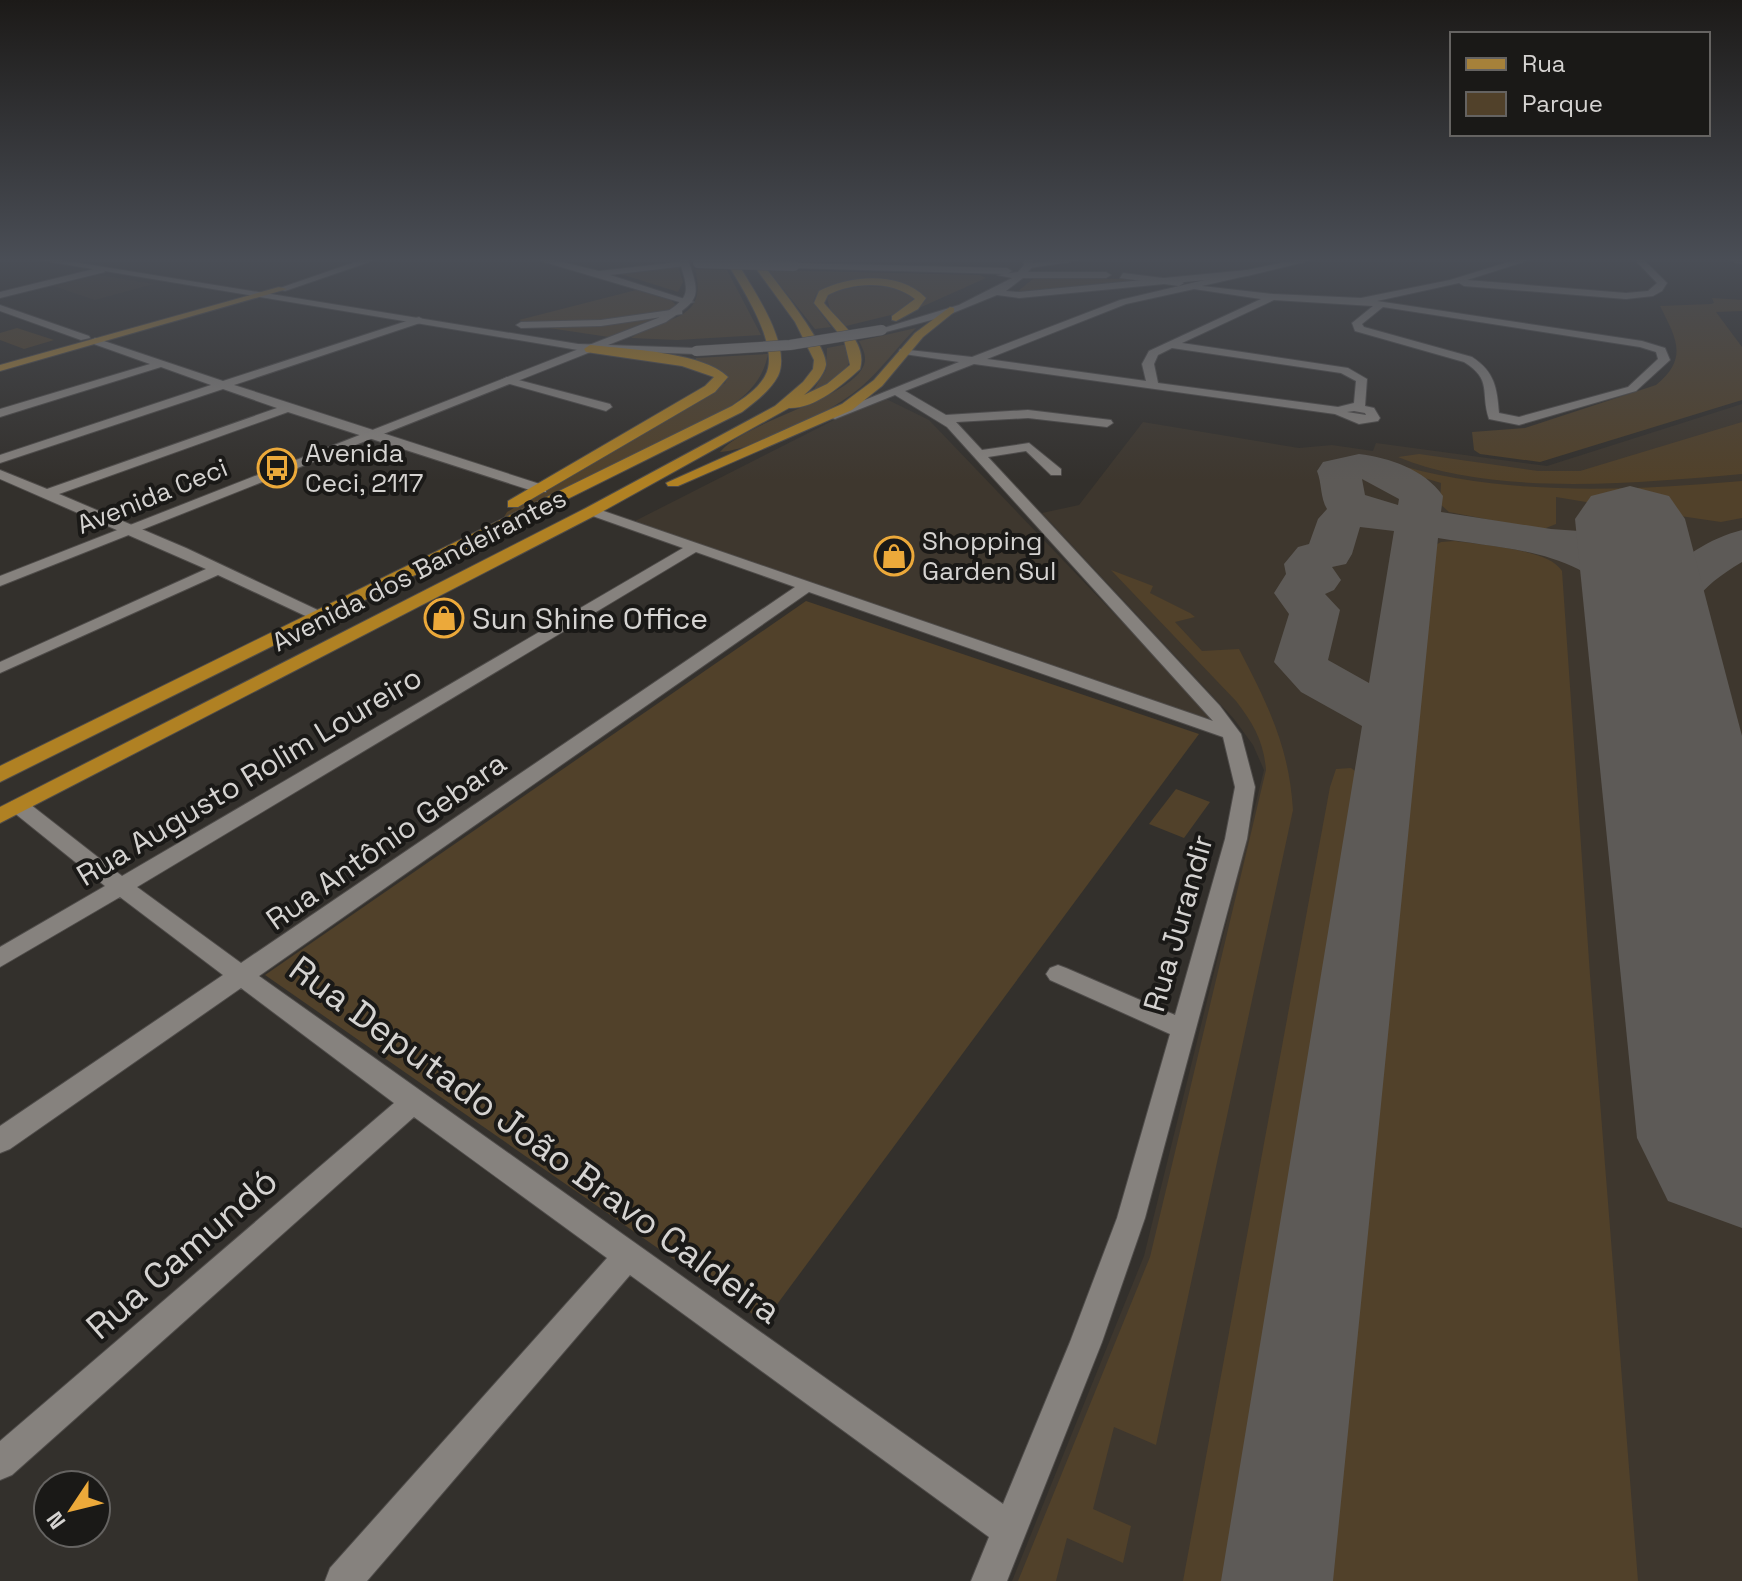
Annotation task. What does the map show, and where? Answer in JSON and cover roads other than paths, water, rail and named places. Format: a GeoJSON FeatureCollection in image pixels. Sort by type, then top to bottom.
{"type":"FeatureCollection","features":[{"type":"Feature","properties":{"kind":"highway","name":"Avenida dos Bandeirantes"},"geometry":{"type":"LineString","coordinates":[[0,775],[737,409],[757,393],[773,372],[776,359],[769,333]]}},
{"type":"Feature","properties":{"kind":"highway","name":"Avenida dos Bandeirantes"},"geometry":{"type":"LineString","coordinates":[[9,811],[592,511],[780,409],[808,385],[819,369],[818,350],[806,333]]}},
{"type":"Feature","properties":{"kind":"highway"},"geometry":{"type":"LineString","coordinates":[[780,409],[825,391],[850,374],[856,366],[858,355],[844,333]]}},
{"type":"Feature","properties":{"kind":"highway"},"geometry":{"type":"LineString","coordinates":[[615,499],[651,492],[831,416],[878,383],[904,351],[924,333]]}},
{"type":"Feature","properties":{"kind":"highway"},"geometry":{"type":"LineString","coordinates":[[343,603],[377,579],[541,489],[710,389],[722,377],[710,368],[693,364],[590,349]]}},
{"type":"Feature","properties":{"kind":"main road"},"geometry":{"type":"LineString","coordinates":[[0,368],[110,333]]}},
{"type":"Feature","properties":{"kind":"main road"},"geometry":{"type":"LineString","coordinates":[[0,361],[114,333]]}},
{"type":"Feature","properties":{"kind":"street"},"geometry":{"type":"LineString","coordinates":[[72,333],[287,408],[541,489]]}},
{"type":"Feature","properties":{"kind":"street"},"geometry":{"type":"LineString","coordinates":[[0,459],[380,333]]}},
{"type":"Feature","properties":{"kind":"street"},"geometry":{"type":"LineString","coordinates":[[494,333],[590,349],[696,351],[790,345],[850,333]]}},
{"type":"Feature","properties":{"kind":"street"},"geometry":{"type":"LineString","coordinates":[[568,333],[612,340],[709,342],[824,333]]}},
{"type":"Feature","properties":{"kind":"street","name":"Avenida Ceci"},"geometry":{"type":"LineString","coordinates":[[0,581],[629,333]]}},
{"type":"Feature","properties":{"kind":"street"},"geometry":{"type":"LineString","coordinates":[[831,416],[1041,333]]}},
{"type":"Feature","properties":{"kind":"street"},"geometry":{"type":"LineString","coordinates":[[1153,384],[1148,364],[1150,357],[1197,333]]}},
{"type":"Feature","properties":{"kind":"street"},"geometry":{"type":"LineString","coordinates":[[1367,333],[1378,338],[1453,353],[1477,363],[1489,378],[1493,416],[1503,420],[1524,420],[1637,386],[1664,360],[1664,353],[1654,347],[1572,333]]}},
{"type":"Feature","properties":{"kind":"street"},"geometry":{"type":"LineString","coordinates":[[904,351],[1340,411],[1359,408],[1361,379],[1344,370],[1171,345]]}},
{"type":"Feature","properties":{"kind":"street"},"geometry":{"type":"LineString","coordinates":[[0,413],[160,364]]}},
{"type":"Feature","properties":{"kind":"street"},"geometry":{"type":"LineString","coordinates":[[507,380],[606,407]]}},
{"type":"Feature","properties":{"kind":"street","name":"Rua Jurandir"},"geometry":{"type":"LineString","coordinates":[[897,391],[902,397],[946,419],[981,454],[1214,710],[1232,734],[1245,787],[1131,1218],[989,1581]]}},
{"type":"Feature","properties":{"kind":"street"},"geometry":{"type":"LineString","coordinates":[[47,494],[287,408]]}},
{"type":"Feature","properties":{"kind":"street"},"geometry":{"type":"LineString","coordinates":[[946,419],[1028,414],[1107,423]]}},
{"type":"Feature","properties":{"kind":"street"},"geometry":{"type":"LineString","coordinates":[[981,454],[1029,447],[1056,472]]}},
{"type":"Feature","properties":{"kind":"street"},"geometry":{"type":"LineString","coordinates":[[0,474],[132,530],[318,616]]}},
{"type":"Feature","properties":{"kind":"street"},"geometry":{"type":"LineString","coordinates":[[592,511],[804,588],[1232,734]]}},
{"type":"Feature","properties":{"kind":"street","name":"Rua Augusto Rolim Loureiro"},"geometry":{"type":"LineString","coordinates":[[0,958],[693,548]]}},
{"type":"Feature","properties":{"kind":"street"},"geometry":{"type":"LineString","coordinates":[[0,668],[218,569]]}},
{"type":"Feature","properties":{"kind":"street","name":"Rua Antônio Gebara"},"geometry":{"type":"LineString","coordinates":[[0,1141],[804,588]]}},
{"type":"Feature","properties":{"kind":"street","name":"Rua Deputado João Bravo Caldeira"},"geometry":{"type":"LineString","coordinates":[[9,811],[244,975],[413,1102],[1011,1531]]}},
{"type":"Feature","properties":{"kind":"street"},"geometry":{"type":"LineString","coordinates":[[1058,974],[1181,1028]]}},
{"type":"Feature","properties":{"kind":"street","name":"Rua Camundó"},"geometry":{"type":"LineString","coordinates":[[0,1463],[413,1102]]}},
{"type":"Feature","properties":{"kind":"street"},"geometry":{"type":"LineString","coordinates":[[343,1581],[627,1257]]}},
{"type":"Feature","properties":{"kind":"place","name":"Avenida Ceci, 2117"},"geometry":{"type":"Point","coordinates":[277,468]}},
{"type":"Feature","properties":{"kind":"place","name":"Shopping Garden Sul"},"geometry":{"type":"Point","coordinates":[894,556]}},
{"type":"Feature","properties":{"kind":"place","name":"Sun Shine Office"},"geometry":{"type":"Point","coordinates":[444,618]}}]}
